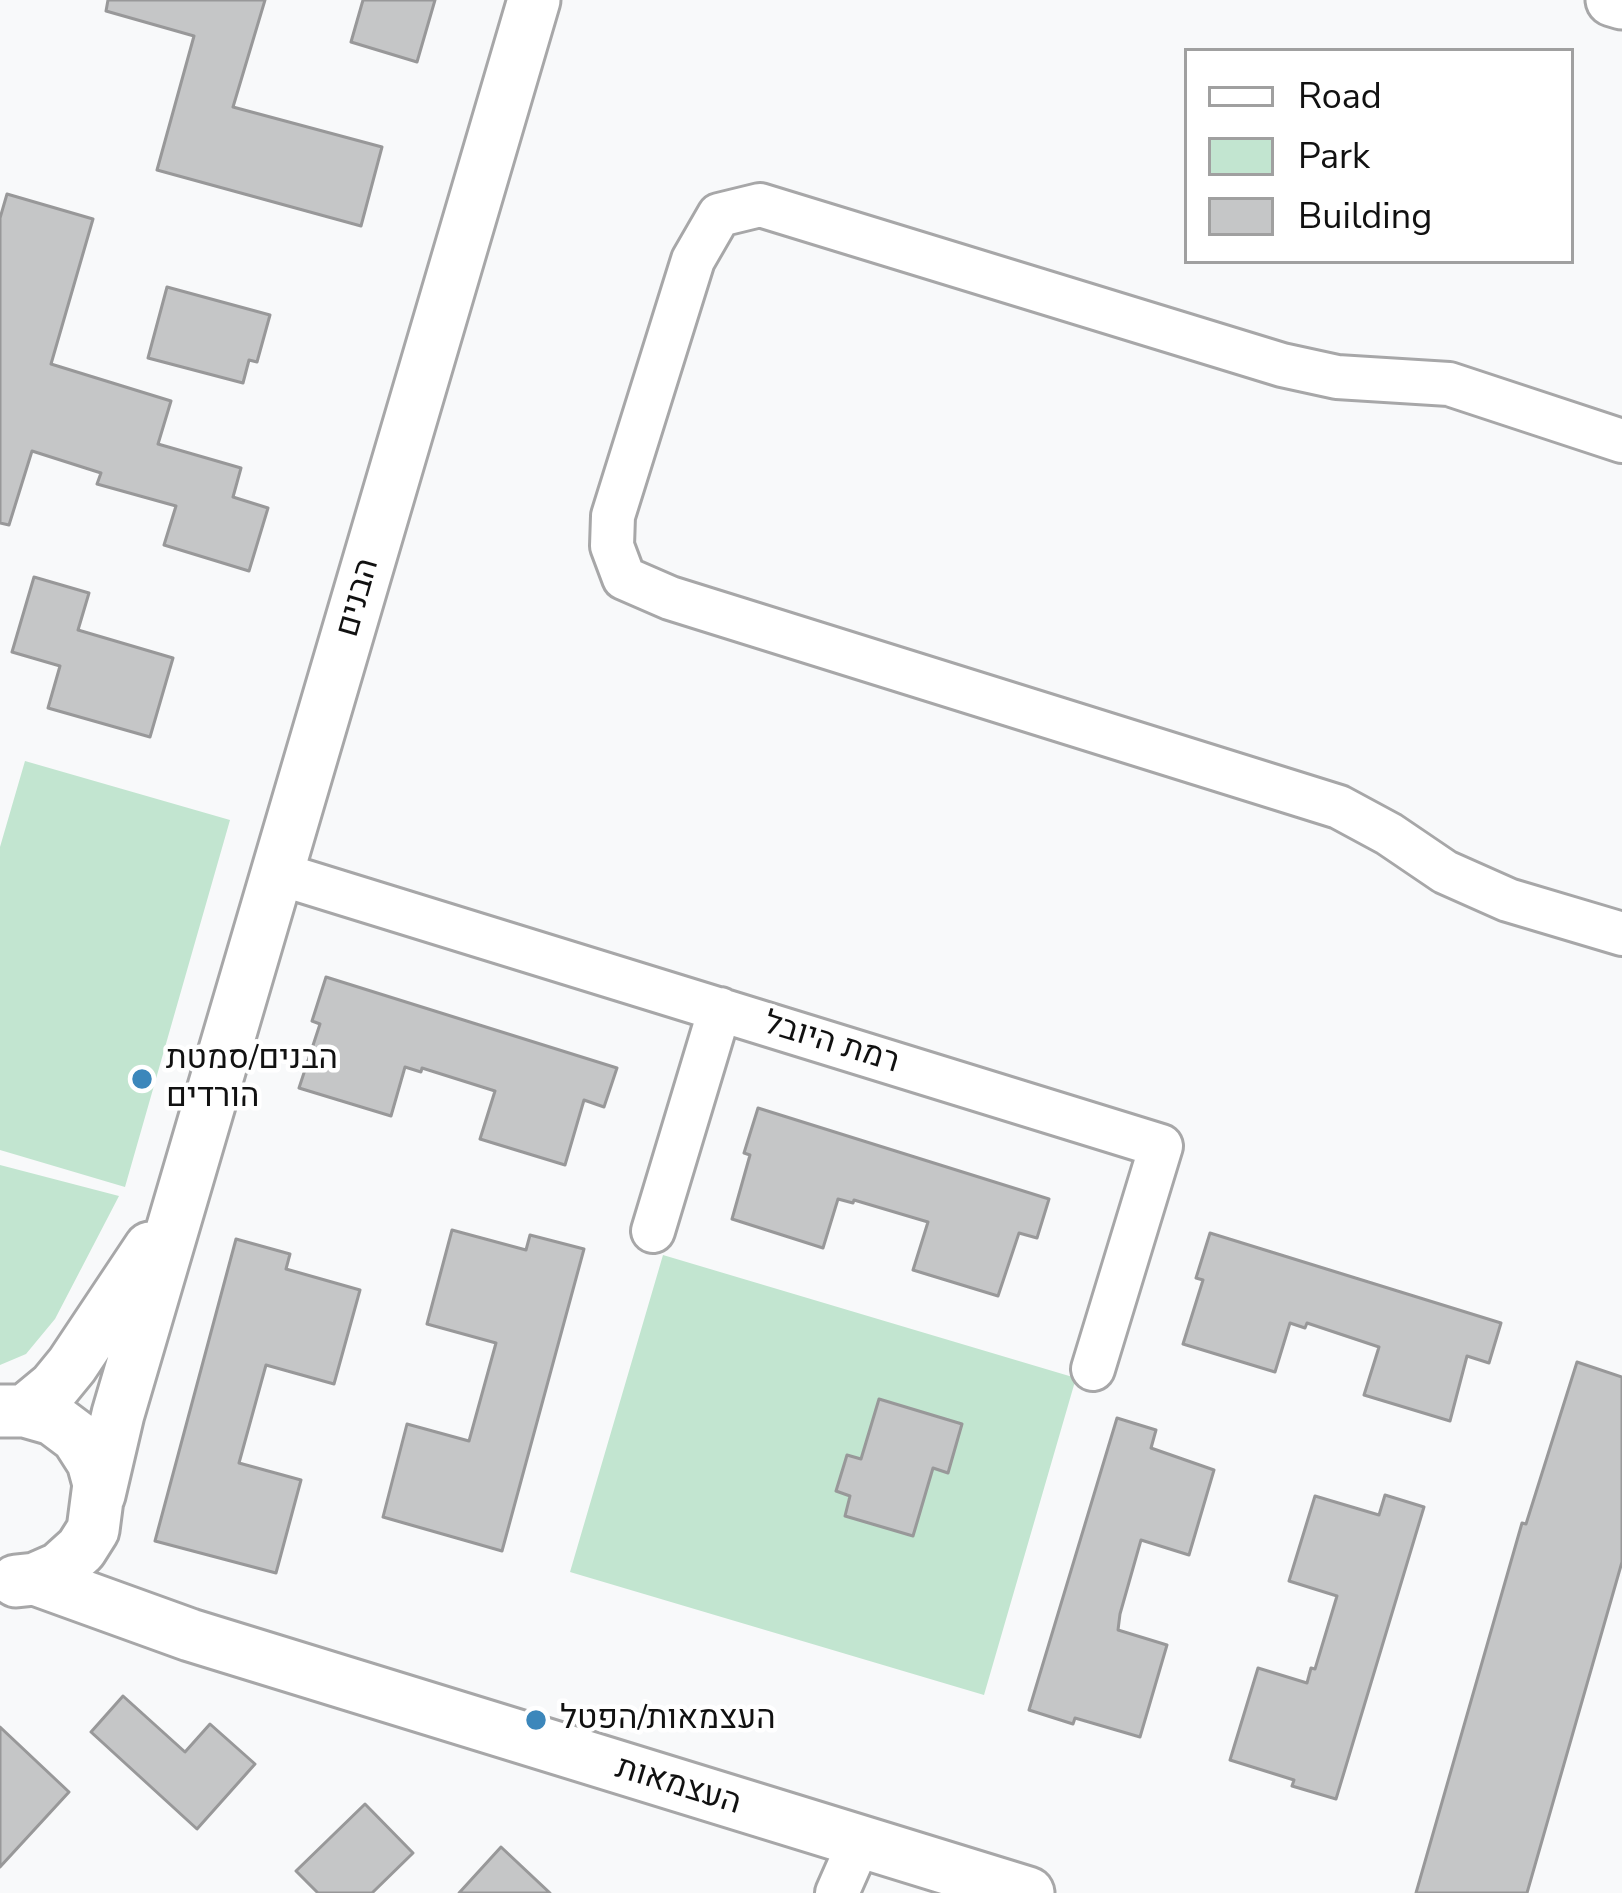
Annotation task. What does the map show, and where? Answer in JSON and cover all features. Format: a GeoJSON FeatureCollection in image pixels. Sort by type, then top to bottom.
{"type":"FeatureCollection","features":[{"type":"Feature","properties":{"kind":"street","name":"הבנים"},"geometry":{"type":"LineString","coordinates":[[96,1513],[118,1414],[534,0]]}},
{"type":"Feature","properties":{"kind":"street"},"geometry":{"type":"LineString","coordinates":[[1612,0],[1622,3]]}},
{"type":"Feature","properties":{"kind":"street"},"geometry":{"type":"LineString","coordinates":[[1622,441],[1449,384],[1337,377],[1282,365],[760,206],[719,215],[693,260],[613,516],[612,546],[624,578],[670,598],[1339,807],[1445,872],[1508,900],[1622,934]]}},
{"type":"Feature","properties":{"kind":"street","name":"רמת היובל"},"geometry":{"type":"LineString","coordinates":[[278,873],[1161,1146],[1093,1369]]}},
{"type":"Feature","properties":{"kind":"street"},"geometry":{"type":"LineString","coordinates":[[653,1231],[720,1010]]}},
{"type":"Feature","properties":{"kind":"street","name":"הבנים"},"geometry":{"type":"LineString","coordinates":[[12,1411],[54,1387],[86,1346],[182,1197]]}},
{"type":"Feature","properties":{"kind":"street","name":"העצמאות"},"geometry":{"type":"LineString","coordinates":[[12,1411],[53,1419],[77,1437],[93,1462],[96,1513],[109,1564],[190,1636]]}},
{"type":"Feature","properties":{"kind":"street"},"geometry":{"type":"LineString","coordinates":[[17,1579],[60,1568],[81,1550],[96,1513]]}},
{"type":"Feature","properties":{"kind":"street","name":"העצמאות"},"geometry":{"type":"LineString","coordinates":[[17,1579],[1028,1893]]}},
{"type":"Feature","properties":{"kind":"street"},"geometry":{"type":"LineString","coordinates":[[836,1893],[859,1843]]}},
{"type":"Feature","properties":{"kind":"green space"},"geometry":{"type":"Polygon","coordinates":[[[25,761],[230,820],[125,1187],[0,1150],[0,847],[25,761]]]}},
{"type":"Feature","properties":{"kind":"green space"},"geometry":{"type":"Polygon","coordinates":[[[0,1165],[119,1196],[55,1319],[26,1354],[0,1365],[0,1165]]]}},
{"type":"Feature","properties":{"kind":"green space"},"geometry":{"type":"Polygon","coordinates":[[[663,1255],[1076,1378],[984,1695],[570,1572],[663,1255]]]}},
{"type":"Feature","properties":{"kind":"building"},"geometry":{"type":"Polygon","coordinates":[[[108,0],[265,0],[233,107],[382,147],[361,226],[157,170],[194,36],[106,11],[108,0]]]}},
{"type":"Feature","properties":{"kind":"building"},"geometry":{"type":"Polygon","coordinates":[[[363,0],[435,0],[417,62],[351,42],[363,0]]]}},
{"type":"Feature","properties":{"kind":"building"},"geometry":{"type":"Polygon","coordinates":[[[7,194],[93,219],[51,364],[171,401],[158,444],[241,468],[233,497],[268,508],[249,571],[164,545],[176,506],[97,484],[101,473],[32,451],[9,525],[0,523],[0,218],[7,194]]]}},
{"type":"Feature","properties":{"kind":"building"},"geometry":{"type":"Polygon","coordinates":[[[167,287],[270,315],[257,362],[249,360],[243,383],[148,358],[167,287]]]}},
{"type":"Feature","properties":{"kind":"building"},"geometry":{"type":"Polygon","coordinates":[[[34,577],[89,593],[78,630],[173,658],[150,737],[48,708],[60,666],[12,652],[34,577]]]}},
{"type":"Feature","properties":{"kind":"building"},"geometry":{"type":"Polygon","coordinates":[[[326,977],[617,1068],[604,1107],[584,1100],[565,1165],[480,1139],[495,1091],[422,1068],[421,1072],[405,1067],[391,1116],[299,1088],[320,1024],[312,1021],[326,977]]]}},
{"type":"Feature","properties":{"kind":"building"},"geometry":{"type":"Polygon","coordinates":[[[758,1108],[1049,1199],[1037,1238],[1019,1233],[998,1296],[913,1270],[928,1222],[854,1200],[838,1199],[823,1248],[732,1219],[758,1108]]]}},
{"type":"Feature","properties":{"kind":"building"},"geometry":{"type":"Polygon","coordinates":[[[452,1230],[526,1250],[530,1235],[584,1249],[502,1551],[383,1517],[407,1424],[469,1441],[496,1343],[427,1324],[452,1230]]]}},
{"type":"Feature","properties":{"kind":"building"},"geometry":{"type":"Polygon","coordinates":[[[1210,1233],[1501,1323],[1489,1363],[1467,1356],[1450,1421],[1364,1395],[1379,1347],[1307,1323],[1305,1328],[1290,1323],[1275,1372],[1183,1344],[1203,1280],[1196,1278],[1210,1233]]]}},
{"type":"Feature","properties":{"kind":"building"},"geometry":{"type":"Polygon","coordinates":[[[236,1239],[290,1254],[286,1269],[360,1290],[334,1384],[266,1365],[239,1463],[301,1480],[276,1573],[155,1541],[236,1239]]]}},
{"type":"Feature","properties":{"kind":"building"},"geometry":{"type":"Polygon","coordinates":[[[1577,1362],[1622,1377],[1622,1562],[1527,1893],[1416,1893],[1522,1523],[1526,1524],[1577,1362]]]}},
{"type":"Feature","properties":{"kind":"building"},"geometry":{"type":"Polygon","coordinates":[[[879,1399],[962,1424],[948,1473],[933,1468],[913,1536],[845,1516],[850,1496],[836,1491],[847,1455],[861,1459],[879,1399]]]}},
{"type":"Feature","properties":{"kind":"building"},"geometry":{"type":"Polygon","coordinates":[[[1117,1418],[1156,1430],[1151,1448],[1214,1470],[1189,1555],[1141,1540],[1120,1614],[1118,1630],[1167,1645],[1140,1737],[1029,1710],[1117,1418]]]}},
{"type":"Feature","properties":{"kind":"building"},"geometry":{"type":"Polygon","coordinates":[[[1385,1495],[1424,1507],[1336,1799],[1230,1760],[1258,1668],[1307,1683],[1311,1668],[1315,1669],[1337,1596],[1289,1581],[1315,1496],[1379,1515],[1385,1495]]]}},
{"type":"Feature","properties":{"kind":"building"},"geometry":{"type":"Polygon","coordinates":[[[123,1696],[185,1752],[210,1724],[255,1764],[197,1829],[91,1732],[123,1696]]]}},
{"type":"Feature","properties":{"kind":"building"},"geometry":{"type":"Polygon","coordinates":[[[0,1727],[69,1792],[0,1867],[0,1727]]]}},
{"type":"Feature","properties":{"kind":"building"},"geometry":{"type":"Polygon","coordinates":[[[365,1804],[413,1853],[372,1893],[318,1893],[296,1871],[365,1804]]]}},
{"type":"Feature","properties":{"kind":"building"},"geometry":{"type":"Polygon","coordinates":[[[501,1847],[550,1893],[459,1893],[501,1847]]]}},
{"type":"Feature","properties":{"kind":"place","name":"הבנים/סמטת הורדים"},"geometry":{"type":"Point","coordinates":[142,1079]}},
{"type":"Feature","properties":{"kind":"place","name":"העצמאות/הפטל"},"geometry":{"type":"Point","coordinates":[536,1720]}}]}
